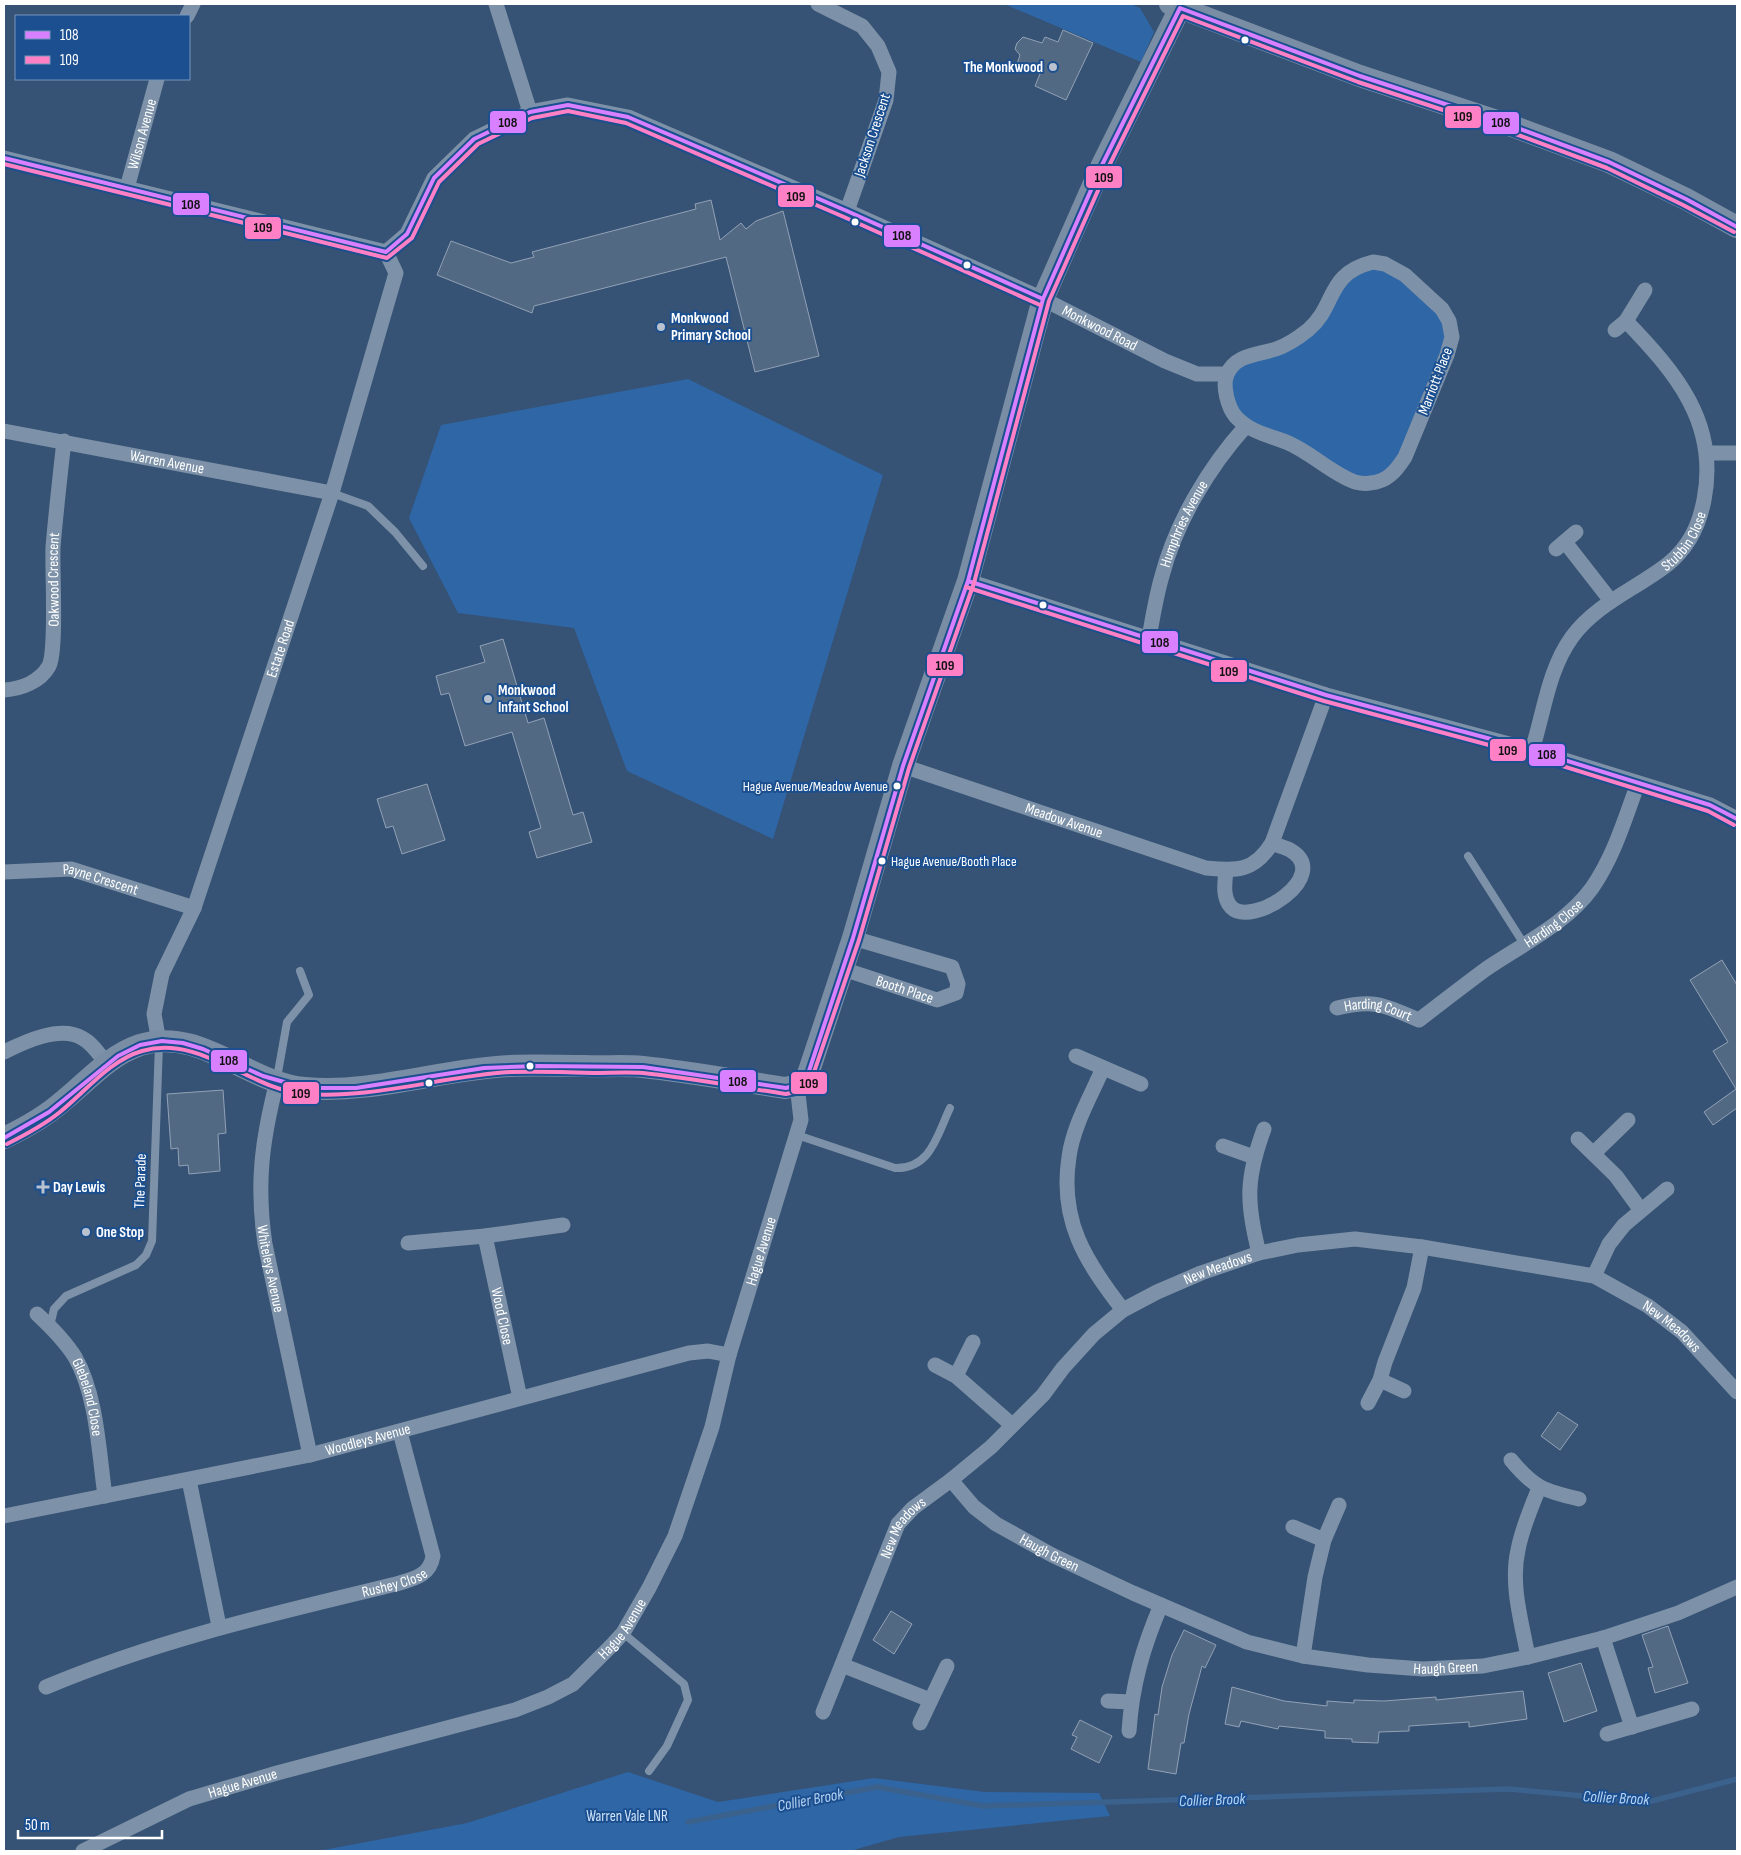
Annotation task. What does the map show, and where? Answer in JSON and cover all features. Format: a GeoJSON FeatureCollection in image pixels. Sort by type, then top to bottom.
{"type":"FeatureCollection","features":[{"type":"Feature","properties":{"kind":"street"},"geometry":{"type":"LineString","coordinates":[[496,4],[530,112]]}},
{"type":"Feature","properties":{"kind":"street","name":"Jackson Crescent"},"geometry":{"type":"LineString","coordinates":[[818,4],[862,26],[878,46],[889,72],[886,100],[847,211]]}},
{"type":"Feature","properties":{"kind":"street"},"geometry":{"type":"LineString","coordinates":[[4,1138],[49,1113],[106,1063],[140,1046],[159,1042],[197,1046],[277,1081],[302,1088],[331,1089],[384,1086],[436,1074],[510,1066],[642,1067],[786,1088],[797,1085],[807,1077],[853,938],[903,766],[968,581],[1043,299],[1175,6],[1360,76],[1512,126],[1609,162],[1686,199],[1737,227]]}},
{"type":"Feature","properties":{"kind":"street","name":"Wilson Avenue"},"geometry":{"type":"LineString","coordinates":[[127,188],[157,80]]}},
{"type":"Feature","properties":{"kind":"street","name":"Monkwood Road"},"geometry":{"type":"LineString","coordinates":[[386,252],[407,234],[434,178],[474,139],[530,112],[568,106],[628,117],[847,211],[1043,299],[1197,374],[1227,374]]}},
{"type":"Feature","properties":{"kind":"street"},"geometry":{"type":"LineString","coordinates":[[4,158],[386,252]]}},
{"type":"Feature","properties":{"kind":"street","name":"Estate Road"},"geometry":{"type":"LineString","coordinates":[[159,1042],[154,1014],[162,974],[194,908],[332,493],[396,273],[386,252]]}},
{"type":"Feature","properties":{"kind":"street","name":"Marriott Place"},"geometry":{"type":"LineString","coordinates":[[1373,262],[1385,264],[1404,276],[1442,309],[1449,321],[1452,337],[1447,355],[1405,458],[1385,480],[1370,484],[1356,482],[1341,475],[1306,452],[1246,426],[1235,416],[1229,403],[1226,388],[1227,374],[1236,363],[1250,355],[1276,349],[1295,340],[1310,328],[1334,288],[1345,274],[1359,265],[1373,262]]}},
{"type":"Feature","properties":{"kind":"street","name":"Stubbin Close"},"geometry":{"type":"LineString","coordinates":[[1532,750],[1552,674],[1561,652],[1590,617],[1666,565],[1680,553],[1692,537],[1701,515],[1707,481],[1706,452],[1693,407],[1684,389],[1652,348],[1621,325],[1645,290]]}},
{"type":"Feature","properties":{"kind":"street","name":"Humphries Avenue"},"geometry":{"type":"LineString","coordinates":[[1149,637],[1162,575],[1180,528],[1225,449],[1246,426]]}},
{"type":"Feature","properties":{"kind":"street","name":"Warren Avenue"},"geometry":{"type":"LineString","coordinates":[[4,430],[332,493]]}},
{"type":"Feature","properties":{"kind":"street","name":"Oakwood Crescent"},"geometry":{"type":"LineString","coordinates":[[4,690],[16,690],[34,682],[49,666],[52,646],[53,548],[64,441]]}},
{"type":"Feature","properties":{"kind":"street"},"geometry":{"type":"LineString","coordinates":[[1706,452],[1737,453]]}},
{"type":"Feature","properties":{"kind":"street"},"geometry":{"type":"LineString","coordinates":[[1566,541],[1611,601]]}},
{"type":"Feature","properties":{"kind":"street"},"geometry":{"type":"LineString","coordinates":[[968,581],[1149,637],[1326,695],[1532,750],[1710,805],[1737,819]]}},
{"type":"Feature","properties":{"kind":"street","name":"Meadow Avenue"},"geometry":{"type":"LineString","coordinates":[[903,766],[1206,868],[1239,869],[1252,865],[1264,856],[1272,843],[1326,695]]}},
{"type":"Feature","properties":{"kind":"street","name":"Harding Close"},"geometry":{"type":"LineString","coordinates":[[1419,1020],[1486,969],[1574,908],[1591,888],[1616,844],[1638,783]]}},
{"type":"Feature","properties":{"kind":"street"},"geometry":{"type":"LineString","coordinates":[[1226,870],[1224,887],[1226,900],[1232,909],[1242,912],[1255,911],[1279,900],[1293,890],[1301,879],[1303,869],[1298,858],[1291,850],[1272,843]]}},
{"type":"Feature","properties":{"kind":"street","name":"Payne Crescent"},"geometry":{"type":"LineString","coordinates":[[4,872],[71,869],[194,908]]}},
{"type":"Feature","properties":{"kind":"street","name":"Booth Place"},"geometry":{"type":"LineString","coordinates":[[843,969],[937,1000],[956,993],[958,984],[952,967],[853,938]]}},
{"type":"Feature","properties":{"kind":"street","name":"Harding Court"},"geometry":{"type":"LineString","coordinates":[[1337,1008],[1362,1002],[1379,1003],[1419,1020]]}},
{"type":"Feature","properties":{"kind":"street"},"geometry":{"type":"LineString","coordinates":[[4,1052],[33,1041],[66,1034],[82,1037],[106,1063]]}},
{"type":"Feature","properties":{"kind":"street"},"geometry":{"type":"LineString","coordinates":[[1076,1056],[1141,1084]]}},
{"type":"Feature","properties":{"kind":"street"},"geometry":{"type":"LineString","coordinates":[[1103,1068],[1078,1126],[1069,1156],[1068,1205],[1084,1255],[1123,1310]]}},
{"type":"Feature","properties":{"kind":"street","name":"Whiteleys Avenue"},"geometry":{"type":"LineString","coordinates":[[277,1081],[265,1129],[260,1173],[261,1214],[265,1244],[310,1455]]}},
{"type":"Feature","properties":{"kind":"street","name":"Hague Avenue"},"geometry":{"type":"LineString","coordinates":[[83,1851],[189,1799],[277,1773],[516,1710],[573,1684],[623,1633],[675,1536],[712,1427],[729,1355],[801,1120],[802,1106],[797,1085]]}},
{"type":"Feature","properties":{"kind":"street"},"geometry":{"type":"LineString","coordinates":[[1594,1153],[1628,1120]]}},
{"type":"Feature","properties":{"kind":"street","name":"New Meadows"},"geometry":{"type":"LineString","coordinates":[[1259,1253],[1249,1207],[1249,1185],[1254,1157],[1264,1129]]}},
{"type":"Feature","properties":{"kind":"street"},"geometry":{"type":"LineString","coordinates":[[1578,1139],[1616,1176],[1640,1209]]}},
{"type":"Feature","properties":{"kind":"street"},"geometry":{"type":"LineString","coordinates":[[1223,1146],[1254,1157]]}},
{"type":"Feature","properties":{"kind":"street"},"geometry":{"type":"LineString","coordinates":[[1594,1276],[1609,1244],[1624,1225],[1640,1209],[1667,1189]]}},
{"type":"Feature","properties":{"kind":"street"},"geometry":{"type":"LineString","coordinates":[[408,1243],[564,1226]]}},
{"type":"Feature","properties":{"kind":"street","name":"Wood Close"},"geometry":{"type":"LineString","coordinates":[[485,1236],[520,1398]]}},
{"type":"Feature","properties":{"kind":"street","name":"New Meadows"},"geometry":{"type":"LineString","coordinates":[[823,1712],[898,1524],[912,1508],[951,1480],[1012,1425],[1043,1394],[1062,1368],[1094,1334],[1123,1310],[1157,1292],[1201,1273],[1259,1253],[1298,1245],[1355,1239],[1422,1247],[1594,1276],[1648,1306],[1682,1332],[1737,1392]]}},
{"type":"Feature","properties":{"kind":"street"},"geometry":{"type":"LineString","coordinates":[[1368,1403],[1380,1380],[1384,1362],[1414,1288],[1422,1247]]}},
{"type":"Feature","properties":{"kind":"street","name":"Glebeland Close"},"geometry":{"type":"LineString","coordinates":[[37,1314],[50,1326],[75,1357],[84,1377],[94,1419],[105,1496]]}},
{"type":"Feature","properties":{"kind":"street"},"geometry":{"type":"LineString","coordinates":[[956,1376],[972,1342]]}},
{"type":"Feature","properties":{"kind":"street","name":"Woodleys Avenue"},"geometry":{"type":"LineString","coordinates":[[4,1516],[310,1455],[689,1353],[708,1351],[729,1355]]}},
{"type":"Feature","properties":{"kind":"street"},"geometry":{"type":"LineString","coordinates":[[935,1365],[956,1376],[1012,1425]]}},
{"type":"Feature","properties":{"kind":"street"},"geometry":{"type":"LineString","coordinates":[[1380,1380],[1404,1391]]}},
{"type":"Feature","properties":{"kind":"street","name":"Rushey Close"},"geometry":{"type":"LineString","coordinates":[[46,1687],[99,1665],[219,1626],[396,1584],[416,1578],[426,1572],[432,1565],[434,1556],[400,1432]]}},
{"type":"Feature","properties":{"kind":"street"},"geometry":{"type":"LineString","coordinates":[[1511,1460],[1527,1480],[1539,1488],[1579,1499]]}},
{"type":"Feature","properties":{"kind":"street"},"geometry":{"type":"LineString","coordinates":[[189,1480],[219,1626]]}},
{"type":"Feature","properties":{"kind":"street","name":"Haugh Green"},"geometry":{"type":"LineString","coordinates":[[951,1480],[974,1507],[996,1524],[1052,1555],[1161,1605],[1248,1642],[1303,1656],[1368,1665],[1423,1669],[1483,1666],[1528,1657],[1603,1638],[1678,1613],[1737,1587]]}},
{"type":"Feature","properties":{"kind":"street"},"geometry":{"type":"LineString","coordinates":[[1528,1657],[1516,1582],[1516,1566],[1525,1524],[1539,1488]]}},
{"type":"Feature","properties":{"kind":"street"},"geometry":{"type":"LineString","coordinates":[[1303,1656],[1324,1540],[1339,1506]]}},
{"type":"Feature","properties":{"kind":"street"},"geometry":{"type":"LineString","coordinates":[[1294,1528],[1324,1540]]}},
{"type":"Feature","properties":{"kind":"street"},"geometry":{"type":"LineString","coordinates":[[1129,1731],[1131,1702],[1144,1646],[1161,1605]]}},
{"type":"Feature","properties":{"kind":"street"},"geometry":{"type":"LineString","coordinates":[[1603,1638],[1632,1727]]}},
{"type":"Feature","properties":{"kind":"street"},"geometry":{"type":"LineString","coordinates":[[842,1664],[930,1700]]}},
{"type":"Feature","properties":{"kind":"street"},"geometry":{"type":"LineString","coordinates":[[920,1724],[947,1666]]}},
{"type":"Feature","properties":{"kind":"street"},"geometry":{"type":"LineString","coordinates":[[1108,1701],[1131,1702]]}},
{"type":"Feature","properties":{"kind":"street"},"geometry":{"type":"LineString","coordinates":[[1607,1734],[1692,1709]]}},
{"type":"Feature","properties":{"kind":"lane"},"geometry":{"type":"LineString","coordinates":[[332,493],[368,506],[395,532],[423,566]]}},
{"type":"Feature","properties":{"kind":"lane"},"geometry":{"type":"LineString","coordinates":[[1468,856],[1524,944]]}},
{"type":"Feature","properties":{"kind":"lane"},"geometry":{"type":"LineString","coordinates":[[277,1081],[287,1022],[310,995],[300,971]]}},
{"type":"Feature","properties":{"kind":"lane","name":"The Parade"},"geometry":{"type":"LineString","coordinates":[[50,1326],[54,1309],[66,1296],[136,1265],[146,1255],[152,1241],[159,1042]]}},
{"type":"Feature","properties":{"kind":"lane"},"geometry":{"type":"LineString","coordinates":[[797,1135],[895,1168],[907,1168],[920,1163],[929,1154],[950,1108]]}},
{"type":"Feature","properties":{"kind":"lane"},"geometry":{"type":"LineString","coordinates":[[623,1633],[684,1684],[688,1700],[667,1746],[649,1771]]}},
{"type":"Feature","properties":{"kind":"green space"},"geometry":{"type":"Polygon","coordinates":[[[1004,4],[1130,4],[1140,8],[1154,32],[1141,62],[1004,4]]]}},
{"type":"Feature","properties":{"kind":"green space"},"geometry":{"type":"Polygon","coordinates":[[[1373,262],[1442,309],[1452,337],[1405,457],[1370,483],[1235,416],[1227,374],[1295,340],[1334,288],[1373,262]]]}},
{"type":"Feature","properties":{"kind":"green space"},"geometry":{"type":"Polygon","coordinates":[[[688,379],[883,475],[773,839],[627,771],[574,628],[458,613],[409,518],[441,425],[688,379]]]}},
{"type":"Feature","properties":{"kind":"green space","name":"Warren Vale LNR"},"geometry":{"type":"Polygon","coordinates":[[[628,1772],[718,1802],[874,1778],[985,1792],[1099,1793],[1110,1816],[899,1837],[850,1851],[318,1851],[467,1823],[628,1772]]]}},
{"type":"Feature","properties":{"kind":"building","name":"The Monkwood"},"geometry":{"type":"Polygon","coordinates":[[[1063,30],[1093,43],[1066,100],[1035,86],[1040,74],[1017,64],[1020,55],[1015,49],[1017,43],[1023,37],[1042,43],[1045,37],[1058,42],[1063,30]]]}},
{"type":"Feature","properties":{"kind":"building"},"geometry":{"type":"Polygon","coordinates":[[[711,200],[720,240],[741,223],[746,229],[756,221],[783,211],[819,356],[755,372],[726,257],[534,306],[532,313],[437,275],[451,241],[511,263],[534,257],[532,252],[696,209],[695,204],[711,200]]]}},
{"type":"Feature","properties":{"kind":"building"},"geometry":{"type":"Polygon","coordinates":[[[503,639],[528,723],[544,718],[573,815],[583,812],[592,842],[537,858],[529,832],[541,828],[512,732],[465,746],[449,693],[441,695],[436,676],[485,662],[480,646],[503,639]]]}},
{"type":"Feature","properties":{"kind":"building"},"geometry":{"type":"Polygon","coordinates":[[[427,784],[445,840],[402,854],[393,826],[386,828],[377,799],[427,784]]]}},
{"type":"Feature","properties":{"kind":"building"},"geometry":{"type":"Polygon","coordinates":[[[1722,960],[1737,985],[1737,1108],[1713,1125],[1704,1112],[1736,1089],[1713,1051],[1728,1042],[1690,980],[1722,960]]]}},
{"type":"Feature","properties":{"kind":"building"},"geometry":{"type":"Polygon","coordinates":[[[223,1090],[226,1133],[218,1134],[220,1171],[189,1174],[188,1165],[179,1166],[178,1148],[171,1149],[167,1094],[223,1090]]]}},
{"type":"Feature","properties":{"kind":"building"},"geometry":{"type":"Polygon","coordinates":[[[1558,1412],[1578,1425],[1560,1450],[1541,1436],[1558,1412]]]}},
{"type":"Feature","properties":{"kind":"building"},"geometry":{"type":"Polygon","coordinates":[[[891,1611],[912,1624],[894,1654],[873,1640],[891,1611]]]}},
{"type":"Feature","properties":{"kind":"building"},"geometry":{"type":"Polygon","coordinates":[[[1668,1626],[1688,1683],[1655,1693],[1648,1668],[1653,1667],[1642,1635],[1668,1626]]]}},
{"type":"Feature","properties":{"kind":"building"},"geometry":{"type":"Polygon","coordinates":[[[1184,1630],[1216,1645],[1205,1668],[1202,1666],[1189,1714],[1184,1743],[1181,1743],[1176,1774],[1148,1769],[1155,1714],[1158,1715],[1162,1687],[1172,1655],[1184,1630]]]}},
{"type":"Feature","properties":{"kind":"building"},"geometry":{"type":"Polygon","coordinates":[[[1581,1663],[1597,1711],[1564,1722],[1548,1673],[1581,1663]]]}},
{"type":"Feature","properties":{"kind":"building"},"geometry":{"type":"Polygon","coordinates":[[[1232,1687],[1284,1701],[1327,1706],[1327,1701],[1354,1703],[1354,1700],[1384,1701],[1436,1697],[1436,1700],[1523,1691],[1527,1719],[1469,1727],[1469,1722],[1409,1726],[1409,1731],[1379,1732],[1378,1743],[1352,1742],[1352,1739],[1325,1738],[1325,1731],[1279,1726],[1278,1729],[1241,1721],[1239,1727],[1225,1724],[1232,1687]]]}},
{"type":"Feature","properties":{"kind":"building"},"geometry":{"type":"Polygon","coordinates":[[[1080,1720],[1112,1736],[1099,1763],[1071,1749],[1077,1737],[1072,1735],[1080,1720]]]}},
{"type":"Feature","properties":{"kind":"waterway","name":"Collier Brook"},"geometry":{"type":"LineString","coordinates":[[688,1822],[877,1787],[983,1806],[1509,1789],[1648,1802],[1737,1779]]}},
{"type":"Feature","properties":{"kind":"transit line","name":"108"},"geometry":{"type":"LineString","coordinates":[[4,1138],[49,1112],[118,1056],[140,1045],[162,1041],[183,1043],[203,1049],[263,1076],[305,1088],[356,1088],[484,1068],[538,1066],[643,1067],[786,1088],[797,1085],[807,1077],[853,938],[903,766],[968,581],[1043,299],[1102,165],[1180,8],[1360,76],[1512,126],[1609,162],[1686,199],[1737,227]]}},
{"type":"Feature","properties":{"kind":"transit line","name":"109"},"geometry":{"type":"LineString","coordinates":[[7,1144],[54,1117],[98,1077],[130,1055],[164,1048],[184,1050],[205,1056],[265,1083],[285,1090],[306,1094],[332,1095],[357,1093],[485,1074],[511,1072],[643,1073],[786,1094],[800,1091],[811,1081],[859,940],[909,768],[974,583],[1049,301],[1108,168],[1183,16],[1358,82],[1510,132],[1607,168],[1734,232]]}},
{"type":"Feature","properties":{"kind":"transit line","name":"108"},"geometry":{"type":"LineString","coordinates":[[4,158],[386,252],[407,234],[434,178],[474,139],[530,112],[568,105],[628,117],[847,211],[1043,299]]}},
{"type":"Feature","properties":{"kind":"transit line","name":"109"},"geometry":{"type":"LineString","coordinates":[[4,164],[387,258],[412,238],[439,182],[478,144],[532,118],[568,111],[626,123],[844,217],[1040,305]]}},
{"type":"Feature","properties":{"kind":"transit line","name":"108"},"geometry":{"type":"LineString","coordinates":[[968,581],[1326,695],[1532,750],[1710,805],[1737,819]]}},
{"type":"Feature","properties":{"kind":"transit line","name":"109"},"geometry":{"type":"LineString","coordinates":[[966,587],[1324,701],[1530,756],[1708,811],[1734,825]]}},
{"type":"Feature","properties":{"kind":"place","name":"The Monkwood"},"geometry":{"type":"Point","coordinates":[1053,67]}},
{"type":"Feature","properties":{"kind":"place","name":"Monkwood Primary School"},"geometry":{"type":"Point","coordinates":[661,327]}},
{"type":"Feature","properties":{"kind":"place","name":"Monkwood Infant School"},"geometry":{"type":"Point","coordinates":[488,699]}},
{"type":"Feature","properties":{"kind":"place","name":"Hague Avenue/Meadow Avenue"},"geometry":{"type":"Point","coordinates":[897,786]}},
{"type":"Feature","properties":{"kind":"place","name":"Hague Avenue/Booth Place"},"geometry":{"type":"Point","coordinates":[882,861]}},
{"type":"Feature","properties":{"kind":"place","name":"Day Lewis"},"geometry":{"type":"Point","coordinates":[43,1187]}},
{"type":"Feature","properties":{"kind":"place","name":"One Stop"},"geometry":{"type":"Point","coordinates":[86,1232]}}]}
